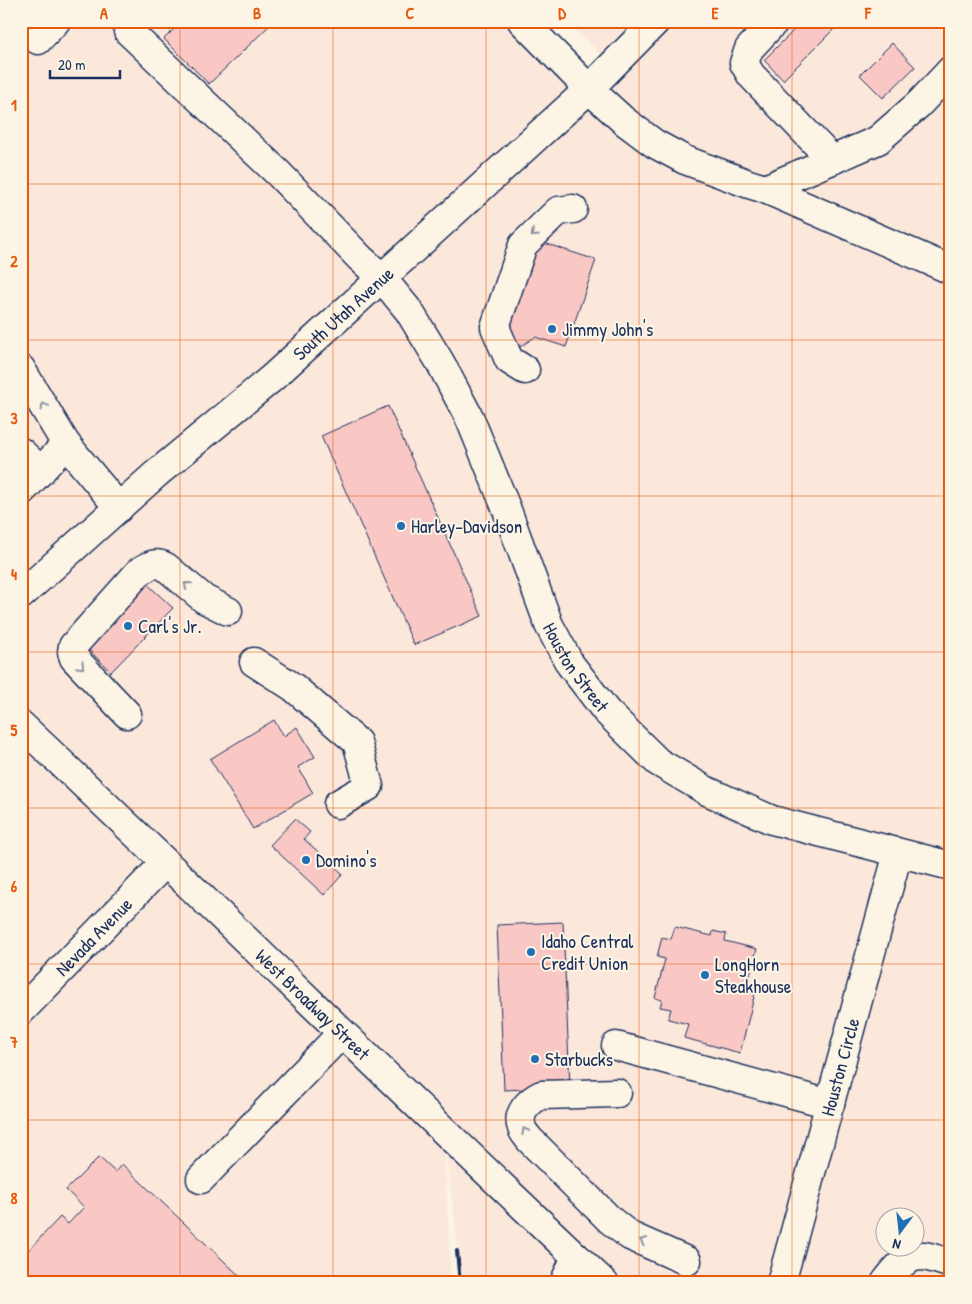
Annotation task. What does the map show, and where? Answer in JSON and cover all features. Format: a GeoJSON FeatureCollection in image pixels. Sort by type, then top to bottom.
{"type":"FeatureCollection","features":[{"type":"Feature","properties":{"kind":"main road"},"geometry":{"type":"LineString","coordinates":[[21,25],[38,40],[56,21]]}},
{"type":"Feature","properties":{"kind":"main road"},"geometry":{"type":"LineString","coordinates":[[522,21],[588,89],[623,120],[655,144],[685,160],[765,189],[951,270]]}},
{"type":"Feature","properties":{"kind":"main road","name":"South Utah Avenue"},"geometry":{"type":"LineString","coordinates":[[21,595],[156,474],[272,378],[588,89],[656,21]]}},
{"type":"Feature","properties":{"kind":"main road"},"geometry":{"type":"LineString","coordinates":[[775,21],[749,48],[744,62],[751,75],[832,160]]}},
{"type":"Feature","properties":{"kind":"main road","name":"Houston Street"},"geometry":{"type":"LineString","coordinates":[[128,31],[264,160],[382,278],[409,311],[440,362],[470,419],[507,510],[550,625],[570,664],[606,711],[658,762],[707,791],[772,820],[951,866]]}},
{"type":"Feature","properties":{"kind":"main road"},"geometry":{"type":"LineString","coordinates":[[765,189],[878,140],[919,104],[951,70]]}},
{"type":"Feature","properties":{"kind":"main road"},"geometry":{"type":"LineString","coordinates":[[525,370],[509,360],[494,327],[523,245],[558,211],[573,209]]}},
{"type":"Feature","properties":{"kind":"main road"},"geometry":{"type":"LineString","coordinates":[[21,369],[66,444],[119,508]]}},
{"type":"Feature","properties":{"kind":"main road"},"geometry":{"type":"LineString","coordinates":[[21,492],[31,461],[66,444]]}},
{"type":"Feature","properties":{"kind":"main road"},"geometry":{"type":"LineString","coordinates":[[127,714],[74,658],[72,652],[73,646],[139,572],[151,565],[160,563],[204,599],[228,611]]}},
{"type":"Feature","properties":{"kind":"main road"},"geometry":{"type":"LineString","coordinates":[[254,662],[293,687],[357,742],[369,786],[338,804]]}},
{"type":"Feature","properties":{"kind":"main road","name":"West Broadway Street"},"geometry":{"type":"LineString","coordinates":[[21,724],[443,1131],[604,1283]]}},
{"type":"Feature","properties":{"kind":"main road","name":"Houston Circle"},"geometry":{"type":"LineString","coordinates":[[781,1283],[898,852]]}},
{"type":"Feature","properties":{"kind":"main road","name":"Nevada Avenue"},"geometry":{"type":"LineString","coordinates":[[21,1011],[165,863]]}},
{"type":"Feature","properties":{"kind":"main road"},"geometry":{"type":"LineString","coordinates":[[201,1179],[342,1034]]}},
{"type":"Feature","properties":{"kind":"main road"},"geometry":{"type":"LineString","coordinates":[[616,1046],[830,1104]]}},
{"type":"Feature","properties":{"kind":"main road"},"geometry":{"type":"LineString","coordinates":[[617,1093],[541,1095],[531,1100],[524,1108],[520,1119],[522,1128],[529,1139],[610,1220],[630,1236],[687,1261]]}},
{"type":"Feature","properties":{"kind":"main road"},"geometry":{"type":"LineString","coordinates":[[885,1283],[894,1270],[909,1259],[923,1256],[951,1264]]}},
{"type":"Feature","properties":{"kind":"main road"},"geometry":{"type":"LineString","coordinates":[[564,1283],[576,1257]]}},
{"type":"Feature","properties":{"kind":"shaded area"},"geometry":{"type":"Polygon","coordinates":[[[21,21],[518,21],[589,89],[612,65],[565,21],[951,21],[951,1283],[463,1283],[444,1141],[451,1283],[21,1283],[21,21]]]}},
{"type":"Feature","properties":{"kind":"building"},"geometry":{"type":"Polygon","coordinates":[[[182,21],[274,21],[209,84],[164,39],[182,21]]]}},
{"type":"Feature","properties":{"kind":"building"},"geometry":{"type":"Polygon","coordinates":[[[803,21],[842,21],[783,80],[764,60],[803,21]]]}},
{"type":"Feature","properties":{"kind":"building"},"geometry":{"type":"Polygon","coordinates":[[[892,43],[915,67],[883,98],[860,75],[892,43]]]}},
{"type":"Feature","properties":{"kind":"building"},"geometry":{"type":"Polygon","coordinates":[[[535,240],[596,260],[566,347],[535,337],[515,350],[504,333],[535,240]]]}},
{"type":"Feature","properties":{"kind":"building","name":"Harley-Davidson"},"geometry":{"type":"Polygon","coordinates":[[[388,406],[482,616],[414,645],[321,436],[388,406]]]}},
{"type":"Feature","properties":{"kind":"building","name":"Carl's Jr."},"geometry":{"type":"Polygon","coordinates":[[[144,581],[173,608],[111,672],[83,644],[144,581]]]}},
{"type":"Feature","properties":{"kind":"building"},"geometry":{"type":"Polygon","coordinates":[[[274,720],[284,736],[297,727],[315,757],[298,767],[313,793],[253,829],[210,759],[274,720]]]}},
{"type":"Feature","properties":{"kind":"building","name":"Domino's"},"geometry":{"type":"Polygon","coordinates":[[[295,819],[310,832],[304,839],[343,874],[324,895],[270,845],[295,819]]]}},
{"type":"Feature","properties":{"kind":"building"},"geometry":{"type":"Polygon","coordinates":[[[563,922],[570,1087],[504,1090],[497,925],[563,922]]]}},
{"type":"Feature","properties":{"kind":"building","name":"LongHorn Steakhouse"},"geometry":{"type":"Polygon","coordinates":[[[675,927],[712,936],[713,931],[726,934],[725,941],[757,949],[746,991],[755,993],[740,1053],[684,1038],[688,1024],[668,1019],[671,1009],[660,1007],[662,1000],[655,998],[665,959],[657,957],[662,937],[671,939],[675,927]]]}},
{"type":"Feature","properties":{"kind":"building"},"geometry":{"type":"Polygon","coordinates":[[[99,1157],[115,1172],[122,1164],[247,1283],[21,1283],[21,1258],[60,1217],[68,1224],[84,1207],[66,1190],[99,1157]]]}},
{"type":"Feature","properties":{"kind":"railway"},"geometry":{"type":"LineString","coordinates":[[457,1251],[460,1283]]}},
{"type":"Feature","properties":{"kind":"place","name":"Jimmy John's"},"geometry":{"type":"Point","coordinates":[552,329]}},
{"type":"Feature","properties":{"kind":"place","name":"Harley-Davidson"},"geometry":{"type":"Point","coordinates":[401,526]}},
{"type":"Feature","properties":{"kind":"place","name":"Carl's Jr."},"geometry":{"type":"Point","coordinates":[128,626]}},
{"type":"Feature","properties":{"kind":"place","name":"Domino's"},"geometry":{"type":"Point","coordinates":[306,860]}},
{"type":"Feature","properties":{"kind":"place","name":"Idaho Central Credit Union"},"geometry":{"type":"Point","coordinates":[531,952]}},
{"type":"Feature","properties":{"kind":"place","name":"LongHorn Steakhouse"},"geometry":{"type":"Point","coordinates":[705,975]}},
{"type":"Feature","properties":{"kind":"place","name":"Starbucks"},"geometry":{"type":"Point","coordinates":[535,1059]}}]}
